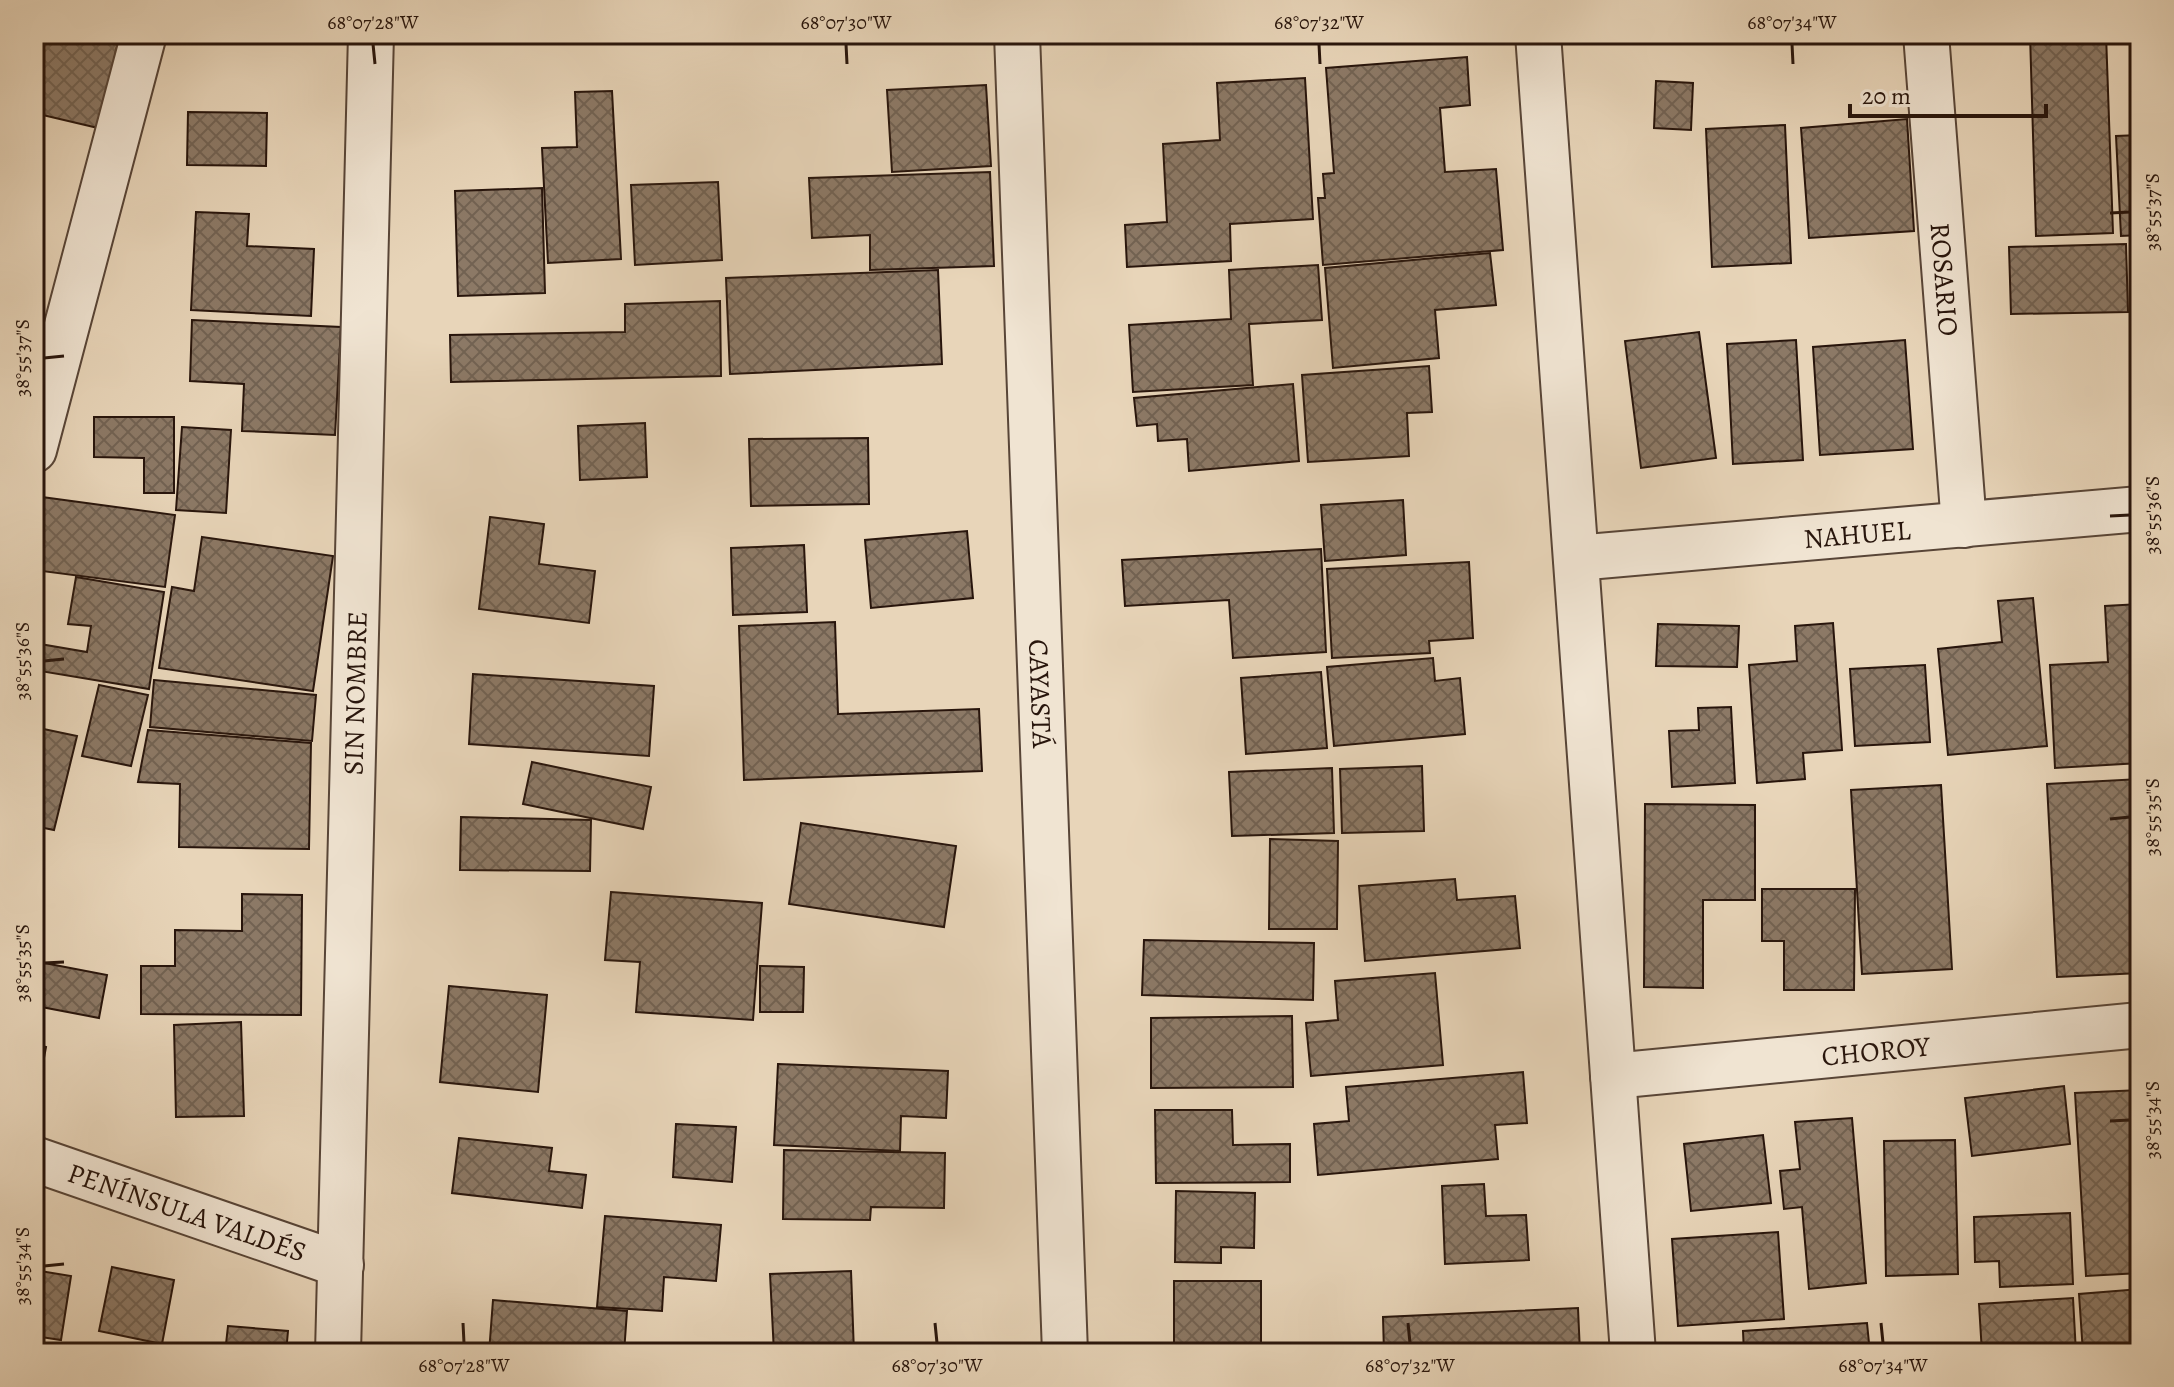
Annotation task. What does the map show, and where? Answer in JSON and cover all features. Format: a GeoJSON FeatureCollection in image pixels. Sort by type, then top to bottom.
{"type":"FeatureCollection","features":[{"type":"Feature","properties":{"kind":"street"},"geometry":{"type":"LineString","coordinates":[[34,450],[144,34]]}},
{"type":"Feature","properties":{"kind":"street","name":"SIN NOMBRE"},"geometry":{"type":"LineString","coordinates":[[338,1353],[371,34]]}},
{"type":"Feature","properties":{"kind":"street","name":"CAYASTÁ"},"geometry":{"type":"LineString","coordinates":[[1017,34],[1065,1353]]}},
{"type":"Feature","properties":{"kind":"street"},"geometry":{"type":"LineString","coordinates":[[1538,34],[1633,1353]]}},
{"type":"Feature","properties":{"kind":"street","name":"ROSARIO"},"geometry":{"type":"LineString","coordinates":[[1926,34],[1964,525]]}},
{"type":"Feature","properties":{"kind":"street","name":"NAHUEL"},"geometry":{"type":"LineString","coordinates":[[1576,558],[2140,509]]}},
{"type":"Feature","properties":{"kind":"street","name":"CHOROY"},"geometry":{"type":"LineString","coordinates":[[1613,1076],[2140,1025]]}},
{"type":"Feature","properties":{"kind":"street","name":"PENÍNSULA VALDÉS"},"geometry":{"type":"LineString","coordinates":[[34,1159],[341,1265]]}},
{"type":"Feature","properties":{"kind":"building"},"geometry":{"type":"Polygon","coordinates":[[[34,34],[120,34],[98,128],[34,113],[34,34]]]}},
{"type":"Feature","properties":{"kind":"building"},"geometry":{"type":"Polygon","coordinates":[[[2030,34],[2106,34],[2113,233],[2036,236],[2030,34]]]}},
{"type":"Feature","properties":{"kind":"building"},"geometry":{"type":"Polygon","coordinates":[[[1467,57],[1470,105],[1440,108],[1445,172],[1496,169],[1503,250],[1323,265],[1318,198],[1325,198],[1323,174],[1334,173],[1326,68],[1467,57]]]}},
{"type":"Feature","properties":{"kind":"building"},"geometry":{"type":"Polygon","coordinates":[[[1305,78],[1313,219],[1230,224],[1231,261],[1127,267],[1125,225],[1167,222],[1163,144],[1220,140],[1217,83],[1305,78]]]}},
{"type":"Feature","properties":{"kind":"building"},"geometry":{"type":"Polygon","coordinates":[[[1656,81],[1693,83],[1691,130],[1654,128],[1656,81]]]}},
{"type":"Feature","properties":{"kind":"building"},"geometry":{"type":"Polygon","coordinates":[[[986,85],[991,166],[892,172],[887,90],[986,85]]]}},
{"type":"Feature","properties":{"kind":"building"},"geometry":{"type":"Polygon","coordinates":[[[612,91],[621,259],[548,263],[542,148],[577,147],[575,92],[612,91]]]}},
{"type":"Feature","properties":{"kind":"building"},"geometry":{"type":"Polygon","coordinates":[[[188,112],[267,113],[266,166],[187,165],[188,112]]]}},
{"type":"Feature","properties":{"kind":"building"},"geometry":{"type":"Polygon","coordinates":[[[1907,119],[1914,231],[1809,238],[1801,128],[1907,119]]]}},
{"type":"Feature","properties":{"kind":"building"},"geometry":{"type":"Polygon","coordinates":[[[1785,125],[1791,263],[1712,267],[1706,129],[1785,125]]]}},
{"type":"Feature","properties":{"kind":"building"},"geometry":{"type":"Polygon","coordinates":[[[2140,135],[2140,235],[2121,236],[2116,136],[2140,135]]]}},
{"type":"Feature","properties":{"kind":"building"},"geometry":{"type":"Polygon","coordinates":[[[990,172],[994,266],[870,270],[870,235],[812,238],[809,178],[990,172]]]}},
{"type":"Feature","properties":{"kind":"building"},"geometry":{"type":"Polygon","coordinates":[[[718,182],[722,260],[635,265],[631,185],[718,182]]]}},
{"type":"Feature","properties":{"kind":"building"},"geometry":{"type":"Polygon","coordinates":[[[542,188],[545,293],[458,296],[455,191],[542,188]]]}},
{"type":"Feature","properties":{"kind":"building"},"geometry":{"type":"Polygon","coordinates":[[[196,212],[249,214],[247,246],[314,249],[311,316],[191,310],[196,212]]]}},
{"type":"Feature","properties":{"kind":"building"},"geometry":{"type":"Polygon","coordinates":[[[2126,244],[2128,312],[2011,314],[2009,247],[2126,244]]]}},
{"type":"Feature","properties":{"kind":"building"},"geometry":{"type":"Polygon","coordinates":[[[1490,253],[1496,305],[1435,310],[1439,358],[1333,368],[1325,268],[1490,253]]]}},
{"type":"Feature","properties":{"kind":"building"},"geometry":{"type":"Polygon","coordinates":[[[1318,265],[1322,320],[1249,324],[1253,385],[1133,392],[1129,325],[1231,319],[1229,270],[1318,265]]]}},
{"type":"Feature","properties":{"kind":"building"},"geometry":{"type":"Polygon","coordinates":[[[938,270],[942,364],[730,374],[726,278],[938,270]]]}},
{"type":"Feature","properties":{"kind":"building"},"geometry":{"type":"Polygon","coordinates":[[[720,301],[721,376],[451,382],[450,335],[625,332],[625,304],[720,301]]]}},
{"type":"Feature","properties":{"kind":"building"},"geometry":{"type":"Polygon","coordinates":[[[192,320],[341,327],[335,435],[242,431],[244,384],[190,381],[192,320]]]}},
{"type":"Feature","properties":{"kind":"building"},"geometry":{"type":"Polygon","coordinates":[[[1699,332],[1716,458],[1641,468],[1625,341],[1699,332]]]}},
{"type":"Feature","properties":{"kind":"building"},"geometry":{"type":"Polygon","coordinates":[[[1796,340],[1803,460],[1733,464],[1727,344],[1796,340]]]}},
{"type":"Feature","properties":{"kind":"building"},"geometry":{"type":"Polygon","coordinates":[[[1905,340],[1913,449],[1820,455],[1813,347],[1905,340]]]}},
{"type":"Feature","properties":{"kind":"building"},"geometry":{"type":"Polygon","coordinates":[[[1429,366],[1432,412],[1407,413],[1409,456],[1308,462],[1302,375],[1429,366]]]}},
{"type":"Feature","properties":{"kind":"building"},"geometry":{"type":"Polygon","coordinates":[[[1293,384],[1299,461],[1189,471],[1187,439],[1158,441],[1157,424],[1137,426],[1134,398],[1293,384]]]}},
{"type":"Feature","properties":{"kind":"building"},"geometry":{"type":"Polygon","coordinates":[[[94,417],[174,417],[174,493],[144,493],[144,458],[94,457],[94,417]]]}},
{"type":"Feature","properties":{"kind":"building"},"geometry":{"type":"Polygon","coordinates":[[[645,423],[647,477],[580,480],[578,426],[645,423]]]}},
{"type":"Feature","properties":{"kind":"building"},"geometry":{"type":"Polygon","coordinates":[[[182,427],[231,430],[226,513],[176,510],[182,427]]]}},
{"type":"Feature","properties":{"kind":"building"},"geometry":{"type":"Polygon","coordinates":[[[868,438],[869,504],[751,506],[749,439],[868,438]]]}},
{"type":"Feature","properties":{"kind":"building"},"geometry":{"type":"Polygon","coordinates":[[[42,497],[175,515],[165,587],[34,570],[42,497]]]}},
{"type":"Feature","properties":{"kind":"building"},"geometry":{"type":"Polygon","coordinates":[[[1403,500],[1406,555],[1325,561],[1321,505],[1403,500]]]}},
{"type":"Feature","properties":{"kind":"building"},"geometry":{"type":"Polygon","coordinates":[[[490,517],[544,524],[539,564],[595,571],[589,623],[479,609],[490,517]]]}},
{"type":"Feature","properties":{"kind":"building"},"geometry":{"type":"Polygon","coordinates":[[[967,531],[973,598],[871,608],[865,540],[967,531]]]}},
{"type":"Feature","properties":{"kind":"building"},"geometry":{"type":"Polygon","coordinates":[[[202,537],[333,556],[313,691],[159,668],[172,587],[194,591],[202,537]]]}},
{"type":"Feature","properties":{"kind":"building"},"geometry":{"type":"Polygon","coordinates":[[[804,545],[807,612],[733,615],[731,548],[804,545]]]}},
{"type":"Feature","properties":{"kind":"building"},"geometry":{"type":"Polygon","coordinates":[[[1321,549],[1326,652],[1233,658],[1229,600],[1125,606],[1122,560],[1321,549]]]}},
{"type":"Feature","properties":{"kind":"building"},"geometry":{"type":"Polygon","coordinates":[[[1469,562],[1473,638],[1429,641],[1430,653],[1332,658],[1327,569],[1469,562]]]}},
{"type":"Feature","properties":{"kind":"building"},"geometry":{"type":"Polygon","coordinates":[[[76,577],[164,592],[149,689],[34,670],[34,643],[87,652],[91,626],[68,624],[76,577]]]}},
{"type":"Feature","properties":{"kind":"building"},"geometry":{"type":"Polygon","coordinates":[[[2033,598],[2047,746],[1948,755],[1938,649],[2002,642],[1998,601],[2033,598]]]}},
{"type":"Feature","properties":{"kind":"building"},"geometry":{"type":"Polygon","coordinates":[[[2140,604],[2140,763],[2055,768],[2050,665],[2108,662],[2105,606],[2140,604]]]}},
{"type":"Feature","properties":{"kind":"building"},"geometry":{"type":"Polygon","coordinates":[[[835,622],[838,714],[979,709],[982,771],[744,780],[739,626],[835,622]]]}},
{"type":"Feature","properties":{"kind":"building"},"geometry":{"type":"Polygon","coordinates":[[[1833,623],[1842,750],[1803,753],[1805,779],[1757,783],[1749,665],[1797,661],[1795,626],[1833,623]]]}},
{"type":"Feature","properties":{"kind":"building"},"geometry":{"type":"Polygon","coordinates":[[[1658,624],[1739,626],[1737,667],[1656,666],[1658,624]]]}},
{"type":"Feature","properties":{"kind":"building"},"geometry":{"type":"Polygon","coordinates":[[[1433,658],[1435,681],[1460,678],[1465,734],[1334,746],[1327,667],[1433,658]]]}},
{"type":"Feature","properties":{"kind":"building"},"geometry":{"type":"Polygon","coordinates":[[[1925,665],[1930,742],[1855,746],[1850,669],[1925,665]]]}},
{"type":"Feature","properties":{"kind":"building"},"geometry":{"type":"Polygon","coordinates":[[[1321,672],[1327,748],[1246,754],[1241,678],[1321,672]]]}},
{"type":"Feature","properties":{"kind":"building"},"geometry":{"type":"Polygon","coordinates":[[[473,674],[654,686],[649,756],[469,744],[473,674]]]}},
{"type":"Feature","properties":{"kind":"building"},"geometry":{"type":"Polygon","coordinates":[[[154,680],[316,695],[312,741],[150,727],[154,680]]]}},
{"type":"Feature","properties":{"kind":"building"},"geometry":{"type":"Polygon","coordinates":[[[99,685],[148,695],[131,766],[82,756],[99,685]]]}},
{"type":"Feature","properties":{"kind":"building"},"geometry":{"type":"Polygon","coordinates":[[[1731,707],[1735,783],[1672,787],[1669,731],[1699,730],[1698,708],[1731,707]]]}},
{"type":"Feature","properties":{"kind":"building"},"geometry":{"type":"Polygon","coordinates":[[[34,727],[77,736],[54,830],[34,826],[34,727]]]}},
{"type":"Feature","properties":{"kind":"building"},"geometry":{"type":"Polygon","coordinates":[[[148,730],[311,743],[309,849],[179,847],[180,784],[138,782],[148,730]]]}},
{"type":"Feature","properties":{"kind":"building"},"geometry":{"type":"Polygon","coordinates":[[[532,762],[651,787],[643,829],[523,804],[532,762]]]}},
{"type":"Feature","properties":{"kind":"building"},"geometry":{"type":"Polygon","coordinates":[[[1422,766],[1424,831],[1342,833],[1340,769],[1422,766]]]}},
{"type":"Feature","properties":{"kind":"building"},"geometry":{"type":"Polygon","coordinates":[[[1332,768],[1334,833],[1232,836],[1229,772],[1332,768]]]}},
{"type":"Feature","properties":{"kind":"building"},"geometry":{"type":"Polygon","coordinates":[[[2140,779],[2140,973],[2057,977],[2047,784],[2140,779]]]}},
{"type":"Feature","properties":{"kind":"building"},"geometry":{"type":"Polygon","coordinates":[[[1941,785],[1952,969],[1862,974],[1851,790],[1941,785]]]}},
{"type":"Feature","properties":{"kind":"building"},"geometry":{"type":"Polygon","coordinates":[[[1645,804],[1755,805],[1755,900],[1703,900],[1703,988],[1644,987],[1645,804]]]}},
{"type":"Feature","properties":{"kind":"building"},"geometry":{"type":"Polygon","coordinates":[[[461,817],[591,820],[590,871],[460,870],[461,817]]]}},
{"type":"Feature","properties":{"kind":"building"},"geometry":{"type":"Polygon","coordinates":[[[801,823],[956,846],[944,927],[789,904],[801,823]]]}},
{"type":"Feature","properties":{"kind":"building"},"geometry":{"type":"Polygon","coordinates":[[[1270,839],[1338,841],[1337,929],[1269,929],[1270,839]]]}},
{"type":"Feature","properties":{"kind":"building"},"geometry":{"type":"Polygon","coordinates":[[[1455,879],[1457,900],[1515,896],[1520,948],[1365,961],[1359,886],[1455,879]]]}},
{"type":"Feature","properties":{"kind":"building"},"geometry":{"type":"Polygon","coordinates":[[[1762,889],[1855,889],[1854,990],[1784,990],[1784,941],[1762,941],[1762,889]]]}},
{"type":"Feature","properties":{"kind":"building"},"geometry":{"type":"Polygon","coordinates":[[[611,892],[762,903],[753,1020],[636,1012],[640,962],[605,960],[611,892]]]}},
{"type":"Feature","properties":{"kind":"building"},"geometry":{"type":"Polygon","coordinates":[[[242,894],[302,895],[301,1015],[141,1014],[141,966],[175,966],[175,930],[242,931],[242,894]]]}},
{"type":"Feature","properties":{"kind":"building"},"geometry":{"type":"Polygon","coordinates":[[[1144,940],[1314,943],[1313,1000],[1142,995],[1144,940]]]}},
{"type":"Feature","properties":{"kind":"building"},"geometry":{"type":"Polygon","coordinates":[[[34,961],[107,975],[99,1018],[36,1006],[34,1015],[34,961]]]}},
{"type":"Feature","properties":{"kind":"building"},"geometry":{"type":"Polygon","coordinates":[[[760,966],[804,967],[803,1012],[760,1012],[760,966]]]}},
{"type":"Feature","properties":{"kind":"building"},"geometry":{"type":"Polygon","coordinates":[[[1435,973],[1443,1065],[1311,1076],[1306,1023],[1338,1020],[1335,981],[1435,973]]]}},
{"type":"Feature","properties":{"kind":"building"},"geometry":{"type":"Polygon","coordinates":[[[449,986],[547,995],[538,1092],[440,1082],[449,986]]]}},
{"type":"Feature","properties":{"kind":"building"},"geometry":{"type":"Polygon","coordinates":[[[1292,1016],[1293,1087],[1151,1088],[1151,1018],[1292,1016]]]}},
{"type":"Feature","properties":{"kind":"building"},"geometry":{"type":"Polygon","coordinates":[[[241,1022],[244,1116],[176,1117],[174,1025],[241,1022]]]}},
{"type":"Feature","properties":{"kind":"building"},"geometry":{"type":"Polygon","coordinates":[[[34,1044],[46,1047],[39,1085],[34,1085],[34,1044]]]}},
{"type":"Feature","properties":{"kind":"building"},"geometry":{"type":"Polygon","coordinates":[[[778,1064],[948,1071],[946,1118],[901,1116],[900,1151],[774,1145],[778,1064]]]}},
{"type":"Feature","properties":{"kind":"building"},"geometry":{"type":"Polygon","coordinates":[[[1523,1072],[1527,1123],[1495,1125],[1498,1159],[1318,1175],[1314,1124],[1349,1121],[1346,1087],[1523,1072]]]}},
{"type":"Feature","properties":{"kind":"building"},"geometry":{"type":"Polygon","coordinates":[[[2064,1086],[2070,1144],[1972,1156],[1965,1098],[2064,1086]]]}},
{"type":"Feature","properties":{"kind":"building"},"geometry":{"type":"Polygon","coordinates":[[[2140,1090],[2140,1273],[2086,1276],[2075,1093],[2140,1090]]]}},
{"type":"Feature","properties":{"kind":"building"},"geometry":{"type":"Polygon","coordinates":[[[1155,1110],[1232,1110],[1233,1145],[1290,1144],[1290,1182],[1156,1183],[1155,1110]]]}},
{"type":"Feature","properties":{"kind":"building"},"geometry":{"type":"Polygon","coordinates":[[[1852,1118],[1866,1283],[1809,1289],[1802,1207],[1784,1209],[1780,1171],[1800,1169],[1795,1122],[1852,1118]]]}},
{"type":"Feature","properties":{"kind":"building"},"geometry":{"type":"Polygon","coordinates":[[[676,1124],[736,1127],[732,1182],[673,1177],[676,1124]]]}},
{"type":"Feature","properties":{"kind":"building"},"geometry":{"type":"Polygon","coordinates":[[[1763,1135],[1771,1203],[1691,1211],[1684,1144],[1763,1135]]]}},
{"type":"Feature","properties":{"kind":"building"},"geometry":{"type":"Polygon","coordinates":[[[459,1138],[552,1148],[549,1171],[586,1175],[582,1208],[452,1193],[459,1138]]]}},
{"type":"Feature","properties":{"kind":"building"},"geometry":{"type":"Polygon","coordinates":[[[1955,1140],[1958,1274],[1886,1276],[1884,1141],[1955,1140]]]}},
{"type":"Feature","properties":{"kind":"building"},"geometry":{"type":"Polygon","coordinates":[[[784,1150],[945,1153],[944,1208],[871,1207],[870,1220],[783,1219],[784,1150]]]}},
{"type":"Feature","properties":{"kind":"building"},"geometry":{"type":"Polygon","coordinates":[[[1484,1184],[1486,1216],[1526,1215],[1529,1260],[1445,1264],[1442,1186],[1484,1184]]]}},
{"type":"Feature","properties":{"kind":"building"},"geometry":{"type":"Polygon","coordinates":[[[1176,1191],[1255,1193],[1254,1248],[1221,1247],[1221,1263],[1175,1262],[1176,1191]]]}},
{"type":"Feature","properties":{"kind":"building"},"geometry":{"type":"Polygon","coordinates":[[[2070,1213],[2073,1284],[2000,1287],[1999,1261],[1975,1262],[1974,1217],[2070,1213]]]}},
{"type":"Feature","properties":{"kind":"building"},"geometry":{"type":"Polygon","coordinates":[[[605,1216],[721,1225],[716,1281],[664,1277],[662,1311],[597,1307],[605,1216]]]}},
{"type":"Feature","properties":{"kind":"building"},"geometry":{"type":"Polygon","coordinates":[[[1778,1232],[1784,1319],[1678,1326],[1672,1239],[1778,1232]]]}},
{"type":"Feature","properties":{"kind":"building"},"geometry":{"type":"Polygon","coordinates":[[[112,1267],[174,1280],[162,1344],[99,1331],[112,1267]]]}},
{"type":"Feature","properties":{"kind":"building"},"geometry":{"type":"Polygon","coordinates":[[[34,1270],[71,1276],[61,1340],[34,1336],[34,1270]]]}},
{"type":"Feature","properties":{"kind":"building"},"geometry":{"type":"Polygon","coordinates":[[[851,1271],[854,1353],[774,1353],[770,1274],[851,1271]]]}},
{"type":"Feature","properties":{"kind":"building"},"geometry":{"type":"Polygon","coordinates":[[[1174,1281],[1261,1281],[1261,1353],[1174,1353],[1174,1281]]]}},
{"type":"Feature","properties":{"kind":"building"},"geometry":{"type":"Polygon","coordinates":[[[2140,1289],[2140,1353],[2083,1353],[2079,1294],[2140,1289]]]}},
{"type":"Feature","properties":{"kind":"building"},"geometry":{"type":"Polygon","coordinates":[[[2073,1298],[2076,1353],[1982,1353],[1979,1304],[2073,1298]]]}},
{"type":"Feature","properties":{"kind":"building"},"geometry":{"type":"Polygon","coordinates":[[[493,1300],[627,1311],[624,1353],[489,1353],[493,1300]]]}},
{"type":"Feature","properties":{"kind":"building"},"geometry":{"type":"Polygon","coordinates":[[[1578,1308],[1580,1353],[1384,1353],[1383,1317],[1578,1308]]]}},
{"type":"Feature","properties":{"kind":"building"},"geometry":{"type":"Polygon","coordinates":[[[1867,1323],[1870,1353],[1744,1353],[1743,1331],[1867,1323]]]}},
{"type":"Feature","properties":{"kind":"building"},"geometry":{"type":"Polygon","coordinates":[[[228,1326],[288,1331],[286,1353],[225,1353],[228,1326]]]}}]}
